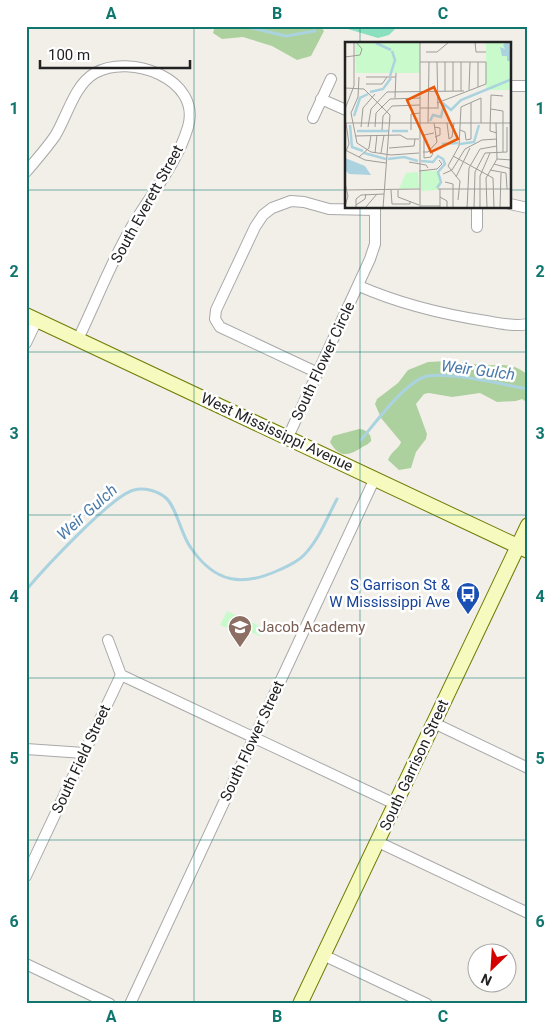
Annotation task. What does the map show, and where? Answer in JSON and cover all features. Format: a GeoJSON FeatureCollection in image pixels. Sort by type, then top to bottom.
{"type":"FeatureCollection","features":[{"type":"Feature","properties":{"kind":"main road","name":"West Mississippi Avenue"},"geometry":{"type":"LineString","coordinates":[[32,318],[523,548]]}},
{"type":"Feature","properties":{"kind":"main road","name":"South Garrison Street"},"geometry":{"type":"LineString","coordinates":[[300,1004],[434,723],[523,548],[528,526]]}},
{"type":"Feature","properties":{"kind":"street","name":"South Everett Street"},"geometry":{"type":"LineString","coordinates":[[26,172],[54,137],[80,88],[91,75],[103,69],[118,67],[162,75],[178,87],[186,99],[189,111],[188,126],[166,174],[122,247],[78,339]]}},
{"type":"Feature","properties":{"kind":"street"},"geometry":{"type":"LineString","coordinates":[[313,118],[331,80]]}},
{"type":"Feature","properties":{"kind":"street"},"geometry":{"type":"LineString","coordinates":[[512,86],[528,86]]}},
{"type":"Feature","properties":{"kind":"street"},"geometry":{"type":"LineString","coordinates":[[322,99],[345,110]]}},
{"type":"Feature","properties":{"kind":"street"},"geometry":{"type":"LineString","coordinates":[[318,373],[220,327],[215,319],[216,310],[256,227],[263,215],[275,206],[295,201],[329,209],[375,209]]}},
{"type":"Feature","properties":{"kind":"street"},"geometry":{"type":"LineString","coordinates":[[512,204],[528,208]]}},
{"type":"Feature","properties":{"kind":"street","name":"South Flower Circle"},"geometry":{"type":"LineString","coordinates":[[288,437],[359,286],[374,247],[375,209]]}},
{"type":"Feature","properties":{"kind":"street"},"geometry":{"type":"LineString","coordinates":[[477,209],[477,227]]}},
{"type":"Feature","properties":{"kind":"street","name":"South Flower Circle"},"geometry":{"type":"LineString","coordinates":[[359,286],[391,300],[436,312],[509,324],[528,324]]}},
{"type":"Feature","properties":{"kind":"street"},"geometry":{"type":"LineString","coordinates":[[26,343],[32,318]]}},
{"type":"Feature","properties":{"kind":"street","name":"South Flower Street"},"geometry":{"type":"LineString","coordinates":[[130,1004],[375,478]]}},
{"type":"Feature","properties":{"kind":"street"},"geometry":{"type":"LineString","coordinates":[[108,640],[121,675],[395,804]]}},
{"type":"Feature","properties":{"kind":"street","name":"South Field Street"},"geometry":{"type":"LineString","coordinates":[[26,876],[121,675]]}},
{"type":"Feature","properties":{"kind":"street"},"geometry":{"type":"LineString","coordinates":[[434,723],[528,768]]}},
{"type":"Feature","properties":{"kind":"street"},"geometry":{"type":"LineString","coordinates":[[26,749],[84,753]]}},
{"type":"Feature","properties":{"kind":"street"},"geometry":{"type":"LineString","coordinates":[[378,842],[528,912]]}},
{"type":"Feature","properties":{"kind":"street"},"geometry":{"type":"LineString","coordinates":[[323,955],[427,1004]]}},
{"type":"Feature","properties":{"kind":"street"},"geometry":{"type":"LineString","coordinates":[[26,964],[110,1004]]}},
{"type":"Feature","properties":{"kind":"green space"},"geometry":{"type":"Polygon","coordinates":[[[215,26],[320,26],[324,31],[311,56],[297,60],[272,46],[243,37],[222,39],[213,33],[215,26]]]}},
{"type":"Feature","properties":{"kind":"green space"},"geometry":{"type":"Polygon","coordinates":[[[338,26],[398,26],[389,35],[378,38],[338,26]]]}},
{"type":"Feature","properties":{"kind":"green space"},"geometry":{"type":"Polygon","coordinates":[[[448,361],[484,365],[507,365],[522,371],[528,375],[528,403],[522,399],[497,402],[480,393],[452,397],[429,393],[424,394],[416,404],[427,434],[426,439],[416,452],[411,468],[399,470],[388,460],[401,442],[381,418],[375,404],[377,399],[398,383],[408,370],[428,362],[448,361]]]}},
{"type":"Feature","properties":{"kind":"green space"},"geometry":{"type":"Polygon","coordinates":[[[359,429],[368,432],[371,441],[352,453],[340,453],[330,442],[333,436],[359,429]]]}},
{"type":"Feature","properties":{"kind":"green space"},"geometry":{"type":"Polygon","coordinates":[[[227,611],[264,628],[260,636],[244,629],[241,634],[220,625],[227,611]]]}},
{"type":"Feature","properties":{"kind":"waterway"},"geometry":{"type":"LineString","coordinates":[[243,26],[286,36],[315,31]]}},
{"type":"Feature","properties":{"kind":"waterway","name":"Weir Gulch"},"geometry":{"type":"LineString","coordinates":[[361,440],[399,396],[408,387],[424,377],[445,375],[528,389]]}},
{"type":"Feature","properties":{"kind":"waterway","name":"Weir Gulch"},"geometry":{"type":"LineString","coordinates":[[26,590],[62,551],[110,505],[134,490],[151,490],[166,498],[173,508],[188,543],[200,560],[220,575],[241,580],[266,575],[296,562],[302,557],[319,535],[337,499]]}},
{"type":"Feature","properties":{"kind":"place","name":"S Garrison St & W Mississippi Ave"},"geometry":{"type":"Point","coordinates":[468,615]}},
{"type":"Feature","properties":{"kind":"place","name":"Jacob Academy"},"geometry":{"type":"Point","coordinates":[240,648]}}]}
